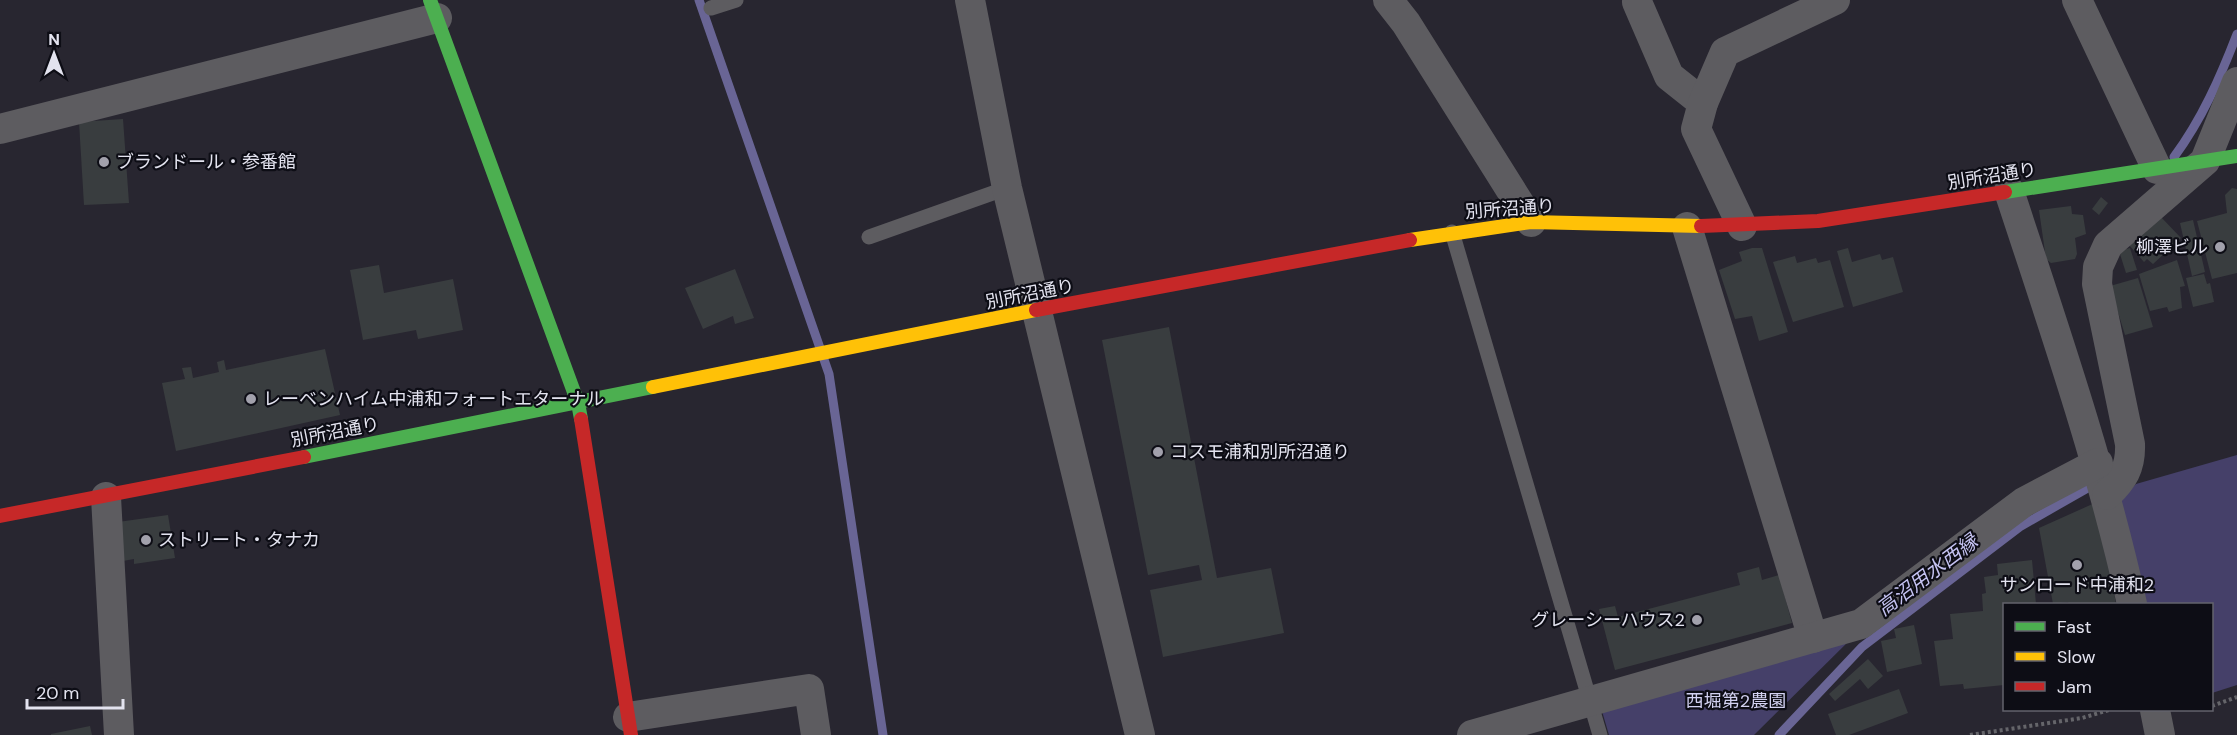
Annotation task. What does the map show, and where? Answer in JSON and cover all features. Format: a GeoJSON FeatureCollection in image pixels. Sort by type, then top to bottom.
{"type":"FeatureCollection","features":[{"type":"Feature","properties":{"kind":"street"},"geometry":{"type":"LineString","coordinates":[[970,0],[1007,188],[1140,735]]}},
{"type":"Feature","properties":{"kind":"street"},"geometry":{"type":"LineString","coordinates":[[1388,0],[1406,23],[1531,222]]}},
{"type":"Feature","properties":{"kind":"street"},"geometry":{"type":"LineString","coordinates":[[1743,226],[1696,129],[1702,103],[1725,52],[1835,0]]}},
{"type":"Feature","properties":{"kind":"street"},"geometry":{"type":"LineString","coordinates":[[2077,0],[2175,166]]}},
{"type":"Feature","properties":{"kind":"street"},"geometry":{"type":"LineString","coordinates":[[1636,2],[1669,76],[1702,103]]}},
{"type":"Feature","properties":{"kind":"street"},"geometry":{"type":"LineString","coordinates":[[0,129],[434,9],[578,403],[630,726],[809,689],[816,735]]}},
{"type":"Feature","properties":{"kind":"street"},"geometry":{"type":"LineString","coordinates":[[1472,735],[1861,624],[2024,502],[2102,479],[2124,477],[2131,460],[2131,452],[2097,284],[2098,267],[2108,245],[2175,166],[2237,82]]}},
{"type":"Feature","properties":{"kind":"street","name":"別所沼通り"},"geometry":{"type":"LineString","coordinates":[[0,516],[106,498],[1038,310],[1452,232],[1531,222],[1687,227],[1818,221],[2237,156]]}},
{"type":"Feature","properties":{"kind":"street"},"geometry":{"type":"LineString","coordinates":[[2009,191],[2102,479],[2132,603]]}},
{"type":"Feature","properties":{"kind":"street"},"geometry":{"type":"LineString","coordinates":[[1687,227],[1813,638]]}},
{"type":"Feature","properties":{"kind":"street"},"geometry":{"type":"LineString","coordinates":[[106,498],[120,735]]}},
{"type":"Feature","properties":{"kind":"street"},"geometry":{"type":"LineString","coordinates":[[2155,711],[2160,735]]}},
{"type":"Feature","properties":{"kind":"lane"},"geometry":{"type":"LineString","coordinates":[[711,8],[736,0]]}},
{"type":"Feature","properties":{"kind":"lane"},"geometry":{"type":"LineString","coordinates":[[869,237],[1007,188]]}},
{"type":"Feature","properties":{"kind":"lane"},"geometry":{"type":"LineString","coordinates":[[1452,232],[1600,735]]}},
{"type":"Feature","properties":{"kind":"path"},"geometry":{"type":"LineString","coordinates":[[2213,705],[2237,697]]}},
{"type":"Feature","properties":{"kind":"path"},"geometry":{"type":"LineString","coordinates":[[1970,735],[2082,718],[2106,711]]}},
{"type":"Feature","properties":{"kind":"green space"},"geometry":{"type":"Polygon","coordinates":[[[2237,455],[2237,685],[2213,693],[2213,603],[2143,603],[2118,501],[2136,484],[2237,455]]]}},
{"type":"Feature","properties":{"kind":"green space","name":"西堀第2農園"},"geometry":{"type":"Polygon","coordinates":[[[1857,633],[1754,735],[1609,735],[1602,711],[1857,633]]]}},
{"type":"Feature","properties":{"kind":"building","name":"ブランドール・参番館"},"geometry":{"type":"Polygon","coordinates":[[[123,119],[129,203],[84,205],[79,122],[123,119]]]}},
{"type":"Feature","properties":{"kind":"building","name":"柳澤ビル"},"geometry":{"type":"Polygon","coordinates":[[[2232,188],[2237,189],[2237,273],[2212,279],[2197,221],[2227,213],[2225,195],[2232,188]]]}},
{"type":"Feature","properties":{"kind":"building"},"geometry":{"type":"Polygon","coordinates":[[[2101,197],[2108,203],[2099,215],[2092,209],[2101,197]]]}},
{"type":"Feature","properties":{"kind":"building"},"geometry":{"type":"Polygon","coordinates":[[[2071,206],[2072,214],[2083,215],[2086,234],[2075,238],[2077,254],[2075,259],[2051,263],[2046,259],[2039,210],[2071,206]]]}},
{"type":"Feature","properties":{"kind":"building"},"geometry":{"type":"Polygon","coordinates":[[[2160,216],[2181,238],[2153,264],[2147,259],[2144,262],[2129,245],[2160,216]]]}},
{"type":"Feature","properties":{"kind":"building"},"geometry":{"type":"Polygon","coordinates":[[[2193,220],[2205,272],[2192,276],[2180,223],[2193,220]]]}},
{"type":"Feature","properties":{"kind":"building"},"geometry":{"type":"Polygon","coordinates":[[[1762,248],[1788,332],[1759,341],[1752,316],[1735,319],[1719,270],[1742,261],[1739,252],[1762,248]]]}},
{"type":"Feature","properties":{"kind":"building"},"geometry":{"type":"Polygon","coordinates":[[[1848,248],[1852,262],[1880,254],[1882,260],[1893,257],[1903,292],[1853,307],[1837,251],[1848,248]]]}},
{"type":"Feature","properties":{"kind":"building"},"geometry":{"type":"Polygon","coordinates":[[[2130,248],[2137,270],[2126,273],[2119,251],[2130,248]]]}},
{"type":"Feature","properties":{"kind":"building"},"geometry":{"type":"Polygon","coordinates":[[[1795,256],[1797,263],[1816,258],[1818,263],[1830,260],[1844,307],[1793,322],[1773,262],[1795,256]]]}},
{"type":"Feature","properties":{"kind":"building"},"geometry":{"type":"Polygon","coordinates":[[[2177,260],[2185,286],[2180,287],[2182,308],[2169,312],[2167,307],[2150,311],[2139,274],[2177,260]]]}},
{"type":"Feature","properties":{"kind":"building"},"geometry":{"type":"Polygon","coordinates":[[[379,265],[384,293],[453,279],[463,330],[418,339],[416,330],[363,340],[350,270],[379,265]]]}},
{"type":"Feature","properties":{"kind":"building"},"geometry":{"type":"Polygon","coordinates":[[[735,269],[754,318],[735,324],[733,316],[703,329],[685,288],[735,269]]]}},
{"type":"Feature","properties":{"kind":"building"},"geometry":{"type":"Polygon","coordinates":[[[2204,274],[2207,284],[2210,283],[2214,302],[2193,307],[2186,278],[2204,274]]]}},
{"type":"Feature","properties":{"kind":"building"},"geometry":{"type":"Polygon","coordinates":[[[2138,278],[2153,327],[2125,335],[2110,286],[2138,278]]]}},
{"type":"Feature","properties":{"kind":"building","name":"コスモ浦和別所沼通り"},"geometry":{"type":"Polygon","coordinates":[[[1169,327],[1217,578],[1271,568],[1284,633],[1163,657],[1150,590],[1202,580],[1199,565],[1148,575],[1102,340],[1169,327]]]}},
{"type":"Feature","properties":{"kind":"building","name":"レーベンハイム中浦和フォートエターナル"},"geometry":{"type":"Polygon","coordinates":[[[325,349],[340,415],[176,451],[162,383],[185,379],[182,368],[191,367],[193,378],[219,372],[217,362],[224,360],[226,370],[325,349]]]}},
{"type":"Feature","properties":{"kind":"building","name":"サンロード中浦和2"},"geometry":{"type":"Polygon","coordinates":[[[2097,502],[2116,603],[2053,603],[2039,528],[2097,502]]]}},
{"type":"Feature","properties":{"kind":"building","name":"ストリート・タナカ"},"geometry":{"type":"Polygon","coordinates":[[[168,515],[175,558],[134,564],[134,559],[123,561],[118,522],[168,515]]]}},
{"type":"Feature","properties":{"kind":"building"},"geometry":{"type":"Polygon","coordinates":[[[2032,560],[2036,603],[2003,603],[2003,685],[1964,689],[1963,684],[1940,686],[1934,641],[1953,639],[1950,614],[1983,611],[1982,594],[1986,593],[1984,577],[1998,575],[1997,564],[2032,560]]]}},
{"type":"Feature","properties":{"kind":"building","name":"グレーシーハウス2"},"geometry":{"type":"Polygon","coordinates":[[[1759,567],[1762,580],[1779,575],[1792,623],[1615,670],[1599,609],[1615,606],[1618,617],[1740,585],[1737,573],[1759,567]]]}},
{"type":"Feature","properties":{"kind":"building"},"geometry":{"type":"Polygon","coordinates":[[[1914,625],[1922,664],[1887,672],[1881,641],[1896,638],[1894,629],[1914,625]]]}},
{"type":"Feature","properties":{"kind":"building"},"geometry":{"type":"Polygon","coordinates":[[[1868,659],[1883,676],[1868,689],[1860,679],[1835,701],[1829,694],[1868,659]]]}},
{"type":"Feature","properties":{"kind":"building"},"geometry":{"type":"Polygon","coordinates":[[[1899,689],[1908,713],[1849,735],[1836,735],[1828,714],[1899,689]]]}},
{"type":"Feature","properties":{"kind":"building"},"geometry":{"type":"Polygon","coordinates":[[[90,726],[92,735],[51,735],[51,734],[90,726]]]}},
{"type":"Feature","properties":{"kind":"waterway"},"geometry":{"type":"LineString","coordinates":[[699,0],[829,374],[883,735]]}},
{"type":"Feature","properties":{"kind":"waterway","name":"高沼用水西縁"},"geometry":{"type":"LineString","coordinates":[[2174,157],[2210,98],[2237,34]]}},
{"type":"Feature","properties":{"kind":"waterway","name":"高沼用水西縁"},"geometry":{"type":"LineString","coordinates":[[1779,735],[1862,647],[2021,526],[2098,482]]}},
{"type":"Feature","properties":{"kind":"traffic: fast"},"geometry":{"type":"LineString","coordinates":[[430,0],[578,403],[581,419]]}},
{"type":"Feature","properties":{"kind":"traffic: fast"},"geometry":{"type":"LineString","coordinates":[[2005,192],[2237,156]]}},
{"type":"Feature","properties":{"kind":"traffic: fast"},"geometry":{"type":"LineString","coordinates":[[304,457],[653,387]]}},
{"type":"Feature","properties":{"kind":"traffic: slow"},"geometry":{"type":"LineString","coordinates":[[1410,240],[1531,222],[1701,226]]}},
{"type":"Feature","properties":{"kind":"traffic: slow"},"geometry":{"type":"LineString","coordinates":[[653,387],[1036,310]]}},
{"type":"Feature","properties":{"kind":"traffic: jam"},"geometry":{"type":"LineString","coordinates":[[1701,226],[1818,221],[2005,192]]}},
{"type":"Feature","properties":{"kind":"traffic: jam"},"geometry":{"type":"LineString","coordinates":[[1036,310],[1410,240]]}},
{"type":"Feature","properties":{"kind":"traffic: jam"},"geometry":{"type":"LineString","coordinates":[[581,419],[631,735]]}},
{"type":"Feature","properties":{"kind":"traffic: jam"},"geometry":{"type":"LineString","coordinates":[[0,516],[304,457]]}},
{"type":"Feature","properties":{"kind":"place","name":"ブランドール・参番館"},"geometry":{"type":"Point","coordinates":[104,162]}},
{"type":"Feature","properties":{"kind":"place","name":"柳澤ビル"},"geometry":{"type":"Point","coordinates":[2220,247]}},
{"type":"Feature","properties":{"kind":"place","name":"レーベンハイム中浦和フォートエターナル"},"geometry":{"type":"Point","coordinates":[251,399]}},
{"type":"Feature","properties":{"kind":"place","name":"コスモ浦和別所沼通り"},"geometry":{"type":"Point","coordinates":[1158,452]}},
{"type":"Feature","properties":{"kind":"place","name":"ストリート・タナカ"},"geometry":{"type":"Point","coordinates":[146,540]}},
{"type":"Feature","properties":{"kind":"place","name":"サンロード中浦和2"},"geometry":{"type":"Point","coordinates":[2077,565]}},
{"type":"Feature","properties":{"kind":"place","name":"グレーシーハウス2"},"geometry":{"type":"Point","coordinates":[1697,620]}}]}
